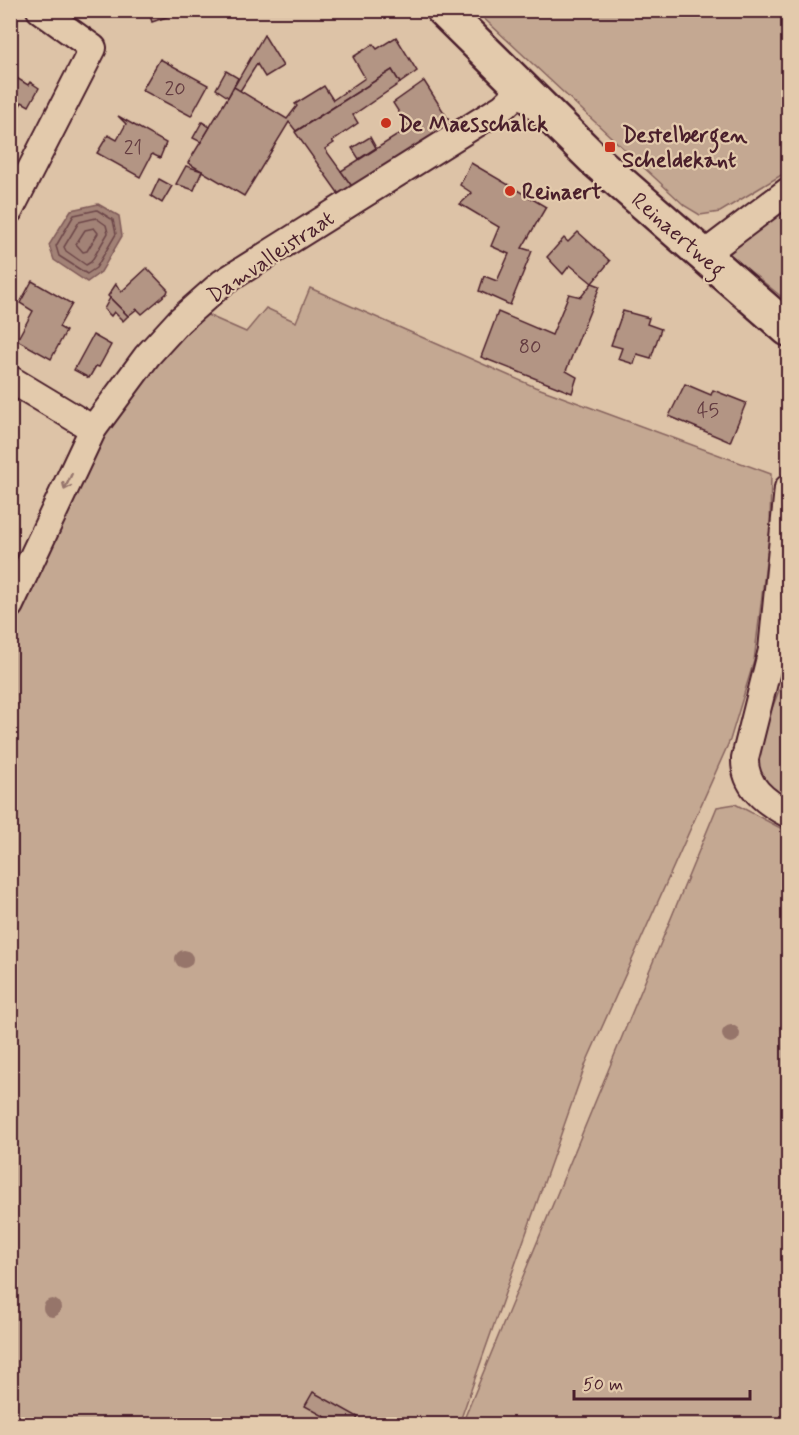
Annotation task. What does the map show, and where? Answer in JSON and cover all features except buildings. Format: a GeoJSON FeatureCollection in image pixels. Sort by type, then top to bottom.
{"type":"FeatureCollection","features":[{"type":"Feature","properties":{"kind":"main road","name":"Reinaertweg"},"geometry":{"type":"LineString","coordinates":[[443,10],[521,90],[702,256],[789,329]]}},
{"type":"Feature","properties":{"kind":"street"},"geometry":{"type":"LineString","coordinates":[[10,210],[93,48],[40,10]]}},
{"type":"Feature","properties":{"kind":"street","name":"Damvalleistraat"},"geometry":{"type":"LineString","coordinates":[[10,605],[93,429],[147,356],[178,321],[222,284],[503,107],[521,90]]}},
{"type":"Feature","properties":{"kind":"street"},"geometry":{"type":"LineString","coordinates":[[702,256],[789,191]]}},
{"type":"Feature","properties":{"kind":"street"},"geometry":{"type":"LineString","coordinates":[[10,380],[93,429]]}},
{"type":"Feature","properties":{"kind":"street"},"geometry":{"type":"LineString","coordinates":[[789,488],[771,650],[745,758],[744,774],[757,792],[789,814]]}},
{"type":"Feature","properties":{"kind":"shaded area"},"geometry":{"type":"Polygon","coordinates":[[[476,11],[788,11],[788,171],[720,212],[700,215],[685,206],[476,11]]]}},
{"type":"Feature","properties":{"kind":"shaded area"},"geometry":{"type":"Polygon","coordinates":[[[788,204],[788,302],[729,254],[734,250],[734,241],[788,204]]]}},
{"type":"Feature","properties":{"kind":"shaded area"},"geometry":{"type":"Polygon","coordinates":[[[310,288],[535,387],[771,474],[770,530],[754,661],[730,740],[586,1063],[459,1424],[11,1424],[11,630],[113,414],[171,346],[205,314],[246,332],[266,308],[296,322],[310,288]]]}},
{"type":"Feature","properties":{"kind":"shaded area"},"geometry":{"type":"Polygon","coordinates":[[[788,649],[788,799],[767,783],[757,765],[757,747],[785,675],[788,649]]]}},
{"type":"Feature","properties":{"kind":"shaded area"},"geometry":{"type":"Polygon","coordinates":[[[735,804],[788,832],[788,1424],[462,1424],[717,807],[735,804]]]}},
{"type":"Feature","properties":{"kind":"water"},"geometry":{"type":"Polygon","coordinates":[[[98,204],[119,216],[122,236],[101,272],[87,282],[54,260],[49,245],[71,210],[98,204]]]}},
{"type":"Feature","properties":{"kind":"place","name":"De Maesschalck"},"geometry":{"type":"Point","coordinates":[386,123]}},
{"type":"Feature","properties":{"kind":"place","name":"Destelbergen Scheldekant"},"geometry":{"type":"Point","coordinates":[610,147]}},
{"type":"Feature","properties":{"kind":"place","name":"Reinaert"},"geometry":{"type":"Point","coordinates":[510,191]}}]}
